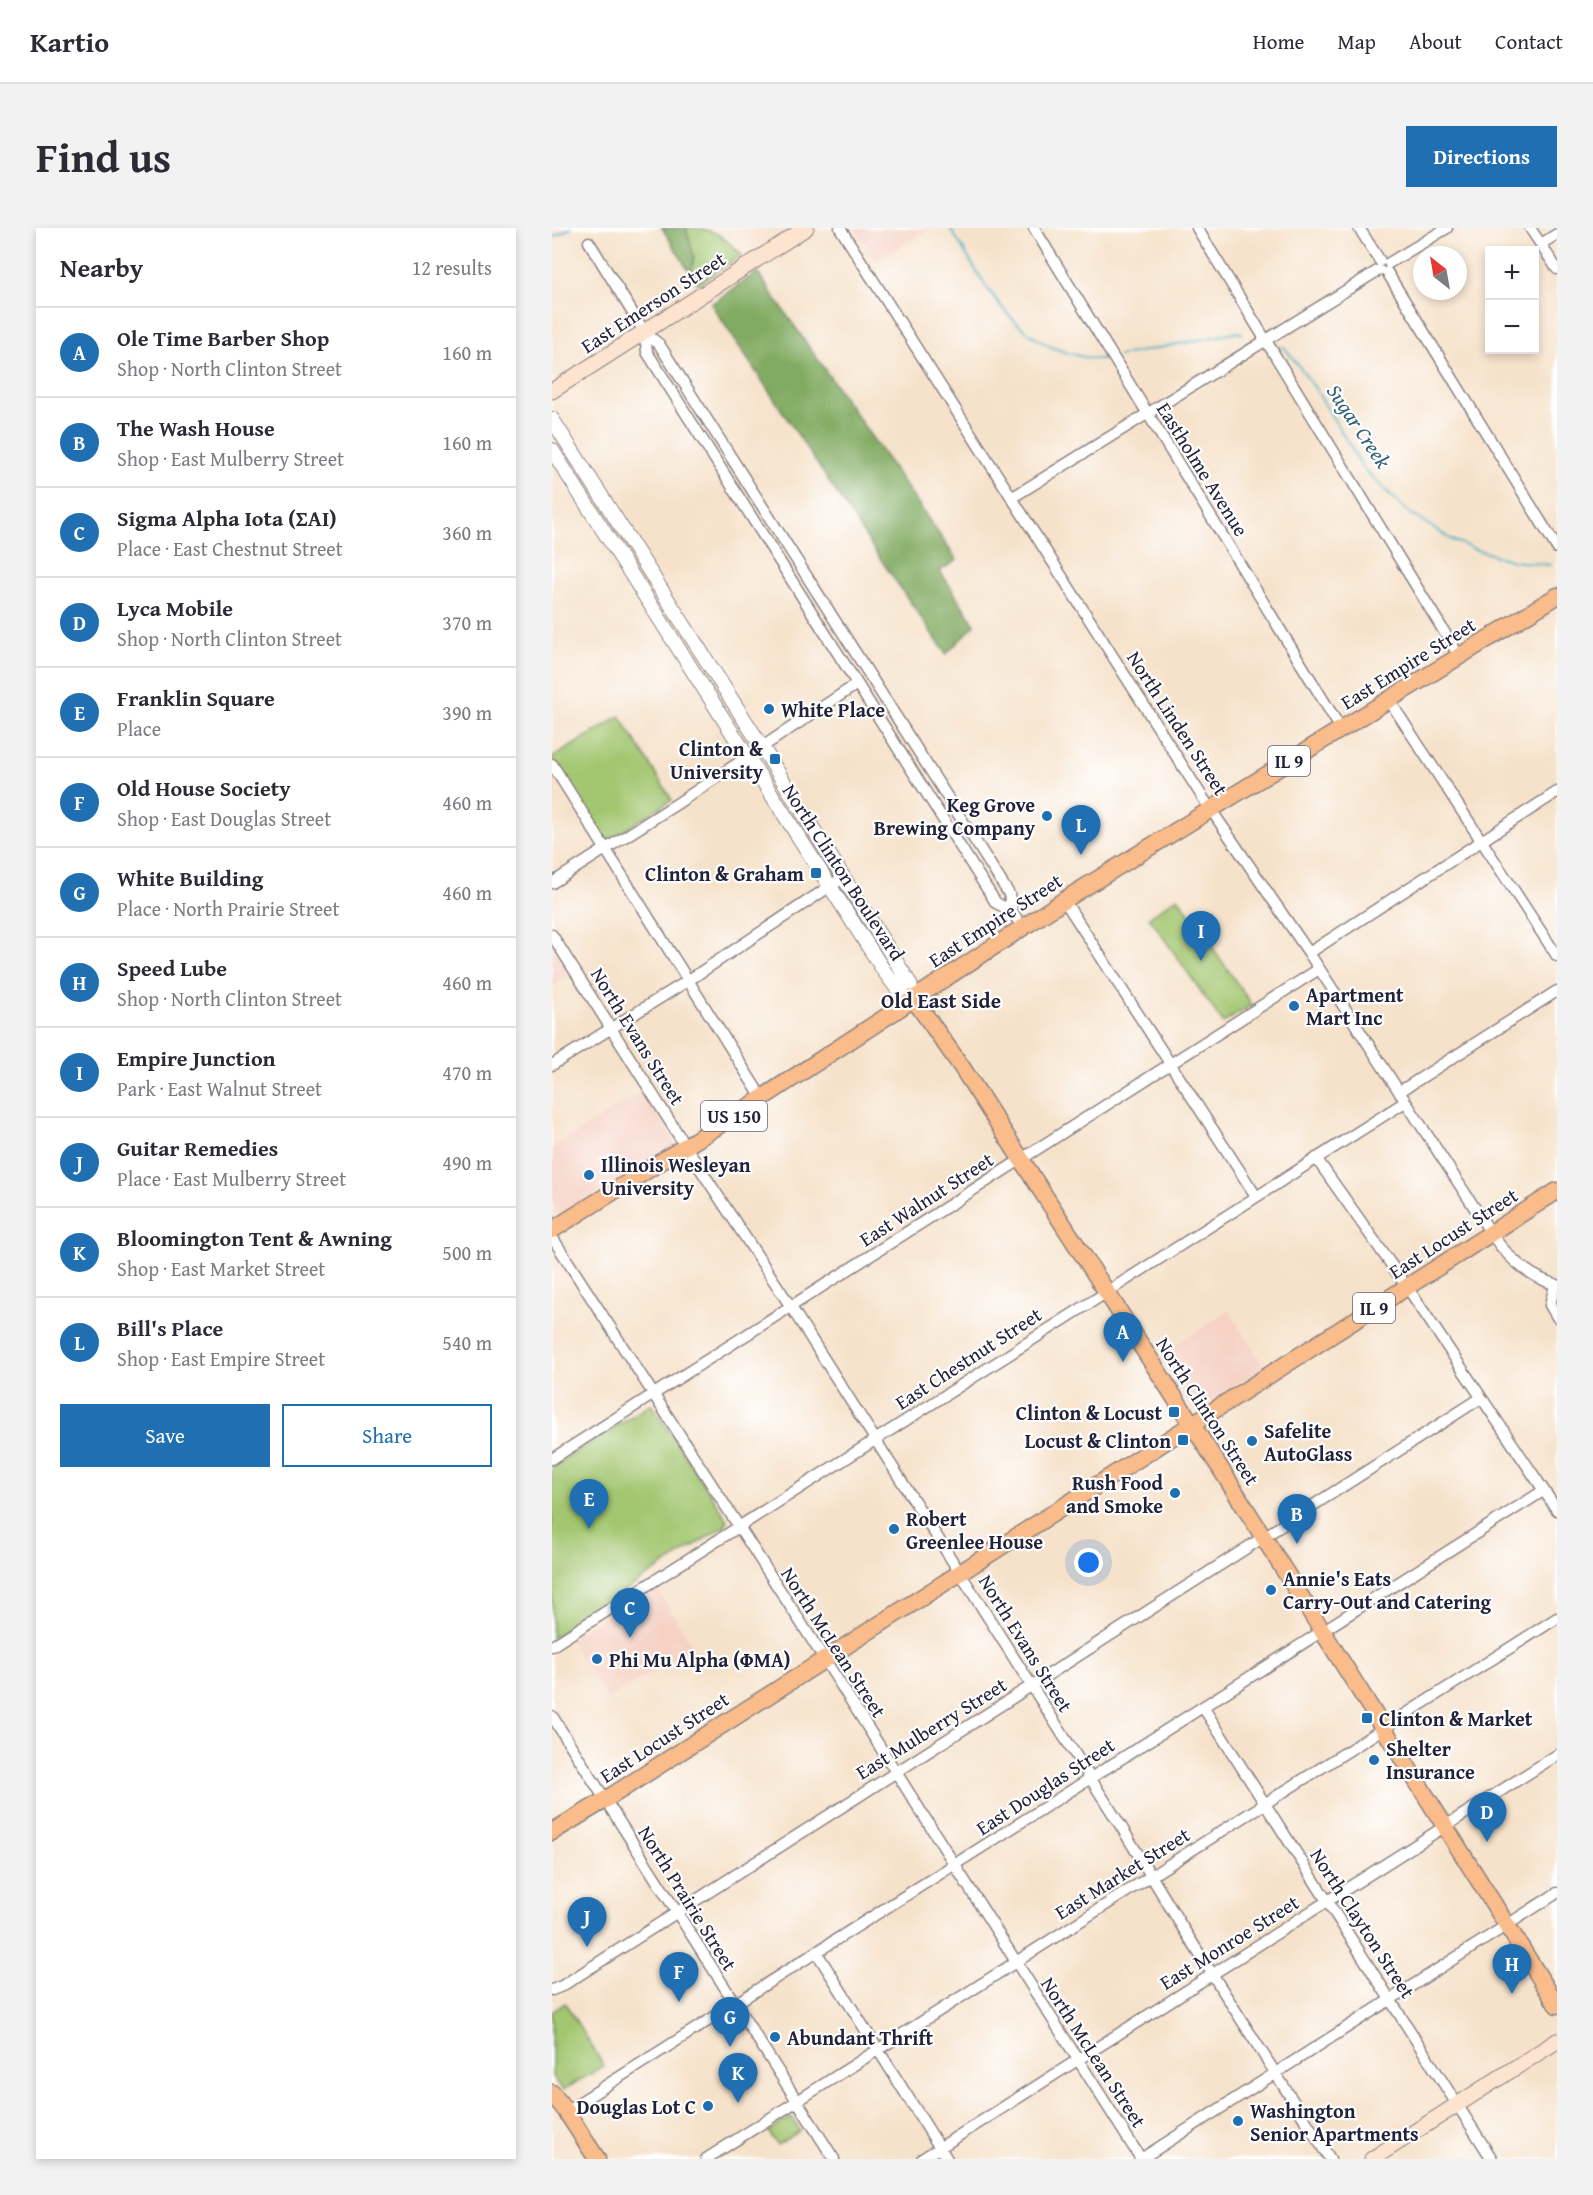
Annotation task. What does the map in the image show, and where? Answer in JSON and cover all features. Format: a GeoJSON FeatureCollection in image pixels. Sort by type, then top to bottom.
{"type":"FeatureCollection","features":[{"type":"Feature","properties":{"kind":"main road","name":"East Emerson Street"},"geometry":{"type":"LineString","coordinates":[[552,392],[806,228]]}},
{"type":"Feature","properties":{"kind":"main road","name":"East Empire Street"},"geometry":{"type":"LineString","coordinates":[[553,1227],[686,1147],[1064,900],[1557,597]]}},
{"type":"Feature","properties":{"kind":"main road","name":"North Clinton Street"},"geometry":{"type":"LineString","coordinates":[[912,998],[961,1066],[1192,1424],[1557,2005]]}},
{"type":"Feature","properties":{"kind":"main road","name":"East Locust Street"},"geometry":{"type":"LineString","coordinates":[[552,1832],[961,1574],[1557,1191]]}},
{"type":"Feature","properties":{"kind":"main road"},"geometry":{"type":"LineString","coordinates":[[1372,2159],[1557,2041]]}},
{"type":"Feature","properties":{"kind":"main road"},"geometry":{"type":"LineString","coordinates":[[552,2093],[597,2159]]}},
{"type":"Feature","properties":{"kind":"street","name":"North Linden Street"},"geometry":{"type":"LineString","coordinates":[[840,228],[1203,798],[1309,952],[1491,1233],[1511,1259],[1536,1276],[1556,1285]]}},
{"type":"Feature","properties":{"kind":"street","name":"Eastholme Avenue"},"geometry":{"type":"LineString","coordinates":[[1034,228],[1341,729]]}},
{"type":"Feature","properties":{"kind":"street"},"geometry":{"type":"LineString","coordinates":[[1197,228],[1459,656]]}},
{"type":"Feature","properties":{"kind":"street"},"geometry":{"type":"LineString","coordinates":[[1359,228],[1557,548]]}},
{"type":"Feature","properties":{"kind":"street"},"geometry":{"type":"LineString","coordinates":[[1013,497],[1447,228]]}},
{"type":"Feature","properties":{"kind":"street"},"geometry":{"type":"LineString","coordinates":[[1530,228],[1557,269]]}},
{"type":"Feature","properties":{"kind":"street"},"geometry":{"type":"LineString","coordinates":[[1541,244],[1557,234]]}},
{"type":"Feature","properties":{"kind":"street"},"geometry":{"type":"LineString","coordinates":[[589,242],[645,333],[659,344],[1009,894],[1012,911],[1022,927]]}},
{"type":"Feature","properties":{"kind":"street"},"geometry":{"type":"LineString","coordinates":[[645,333],[647,352],[996,903],[1012,911]]}},
{"type":"Feature","properties":{"kind":"street","name":"North Clinton Boulevard"},"geometry":{"type":"LineString","coordinates":[[552,419],[844,877],[910,984],[912,998]]}},
{"type":"Feature","properties":{"kind":"street","name":"North Clinton Boulevard"},"geometry":{"type":"LineString","coordinates":[[552,450],[829,886],[899,991],[912,998]]}},
{"type":"Feature","properties":{"kind":"street"},"geometry":{"type":"LineString","coordinates":[[735,491],[748,483]]}},
{"type":"Feature","properties":{"kind":"street"},"geometry":{"type":"LineString","coordinates":[[757,525],[770,517]]}},
{"type":"Feature","properties":{"kind":"street"},"geometry":{"type":"LineString","coordinates":[[606,534],[620,525]]}},
{"type":"Feature","properties":{"kind":"street"},"geometry":{"type":"LineString","coordinates":[[677,648],[692,638]]}},
{"type":"Feature","properties":{"kind":"street"},"geometry":{"type":"LineString","coordinates":[[857,684],[866,688],[870,685],[871,677]]}},
{"type":"Feature","properties":{"kind":"street"},"geometry":{"type":"LineString","coordinates":[[552,883],[607,850],[857,684]]}},
{"type":"Feature","properties":{"kind":"street"},"geometry":{"type":"LineString","coordinates":[[1389,700],[1557,956]]}},
{"type":"Feature","properties":{"kind":"street"},"geometry":{"type":"LineString","coordinates":[[552,764],[762,1098]]}},
{"type":"Feature","properties":{"kind":"street"},"geometry":{"type":"LineString","coordinates":[[1309,952],[1557,792]]}},
{"type":"Feature","properties":{"kind":"street"},"geometry":{"type":"LineString","coordinates":[[932,802],[945,794]]}},
{"type":"Feature","properties":{"kind":"street"},"geometry":{"type":"LineString","coordinates":[[552,1065],[689,980],[844,877]]}},
{"type":"Feature","properties":{"kind":"street"},"geometry":{"type":"LineString","coordinates":[[1064,900],[1256,1196]]}},
{"type":"Feature","properties":{"kind":"street","name":"North Evans Street"},"geometry":{"type":"LineString","coordinates":[[552,935],[961,1574],[1330,2159]]}},
{"type":"Feature","properties":{"kind":"street","name":"East Walnut Street"},"geometry":{"type":"LineString","coordinates":[[552,1459],[1319,969]]}},
{"type":"Feature","properties":{"kind":"street"},"geometry":{"type":"LineString","coordinates":[[1399,1092],[1557,991]]}},
{"type":"Feature","properties":{"kind":"street","name":"East Chestnut Street"},"geometry":{"type":"LineString","coordinates":[[552,1646],[1405,1102]]}},
{"type":"Feature","properties":{"kind":"street"},"geometry":{"type":"LineString","coordinates":[[1316,1158],[1407,1287],[1557,1510]]}},
{"type":"Feature","properties":{"kind":"street","name":"North McLean Street"},"geometry":{"type":"LineString","coordinates":[[553,1227],[653,1394],[825,1660],[1141,2159]]}},
{"type":"Feature","properties":{"kind":"street"},"geometry":{"type":"LineString","coordinates":[[1556,1285],[1550,1305],[1557,1317]]}},
{"type":"Feature","properties":{"kind":"street","name":"East Mulberry Street"},"geometry":{"type":"LineString","coordinates":[[552,1990],[562,1986],[1481,1398]]}},
{"type":"Feature","properties":{"kind":"street","name":"East Douglas Street"},"geometry":{"type":"LineString","coordinates":[[566,2111],[1543,1491]]}},
{"type":"Feature","properties":{"kind":"street","name":"East Market Street"},"geometry":{"type":"LineString","coordinates":[[706,2159],[1557,1618]]}},
{"type":"Feature","properties":{"kind":"street","name":"North Clayton Street"},"geometry":{"type":"LineString","coordinates":[[1203,1707],[1492,2159]]}},
{"type":"Feature","properties":{"kind":"street","name":"North Prairie Street"},"geometry":{"type":"LineString","coordinates":[[552,1716],[834,2159]]}},
{"type":"Feature","properties":{"kind":"street","name":"East Monroe Street"},"geometry":{"type":"LineString","coordinates":[[922,2159],[1557,1755]]}},
{"type":"Feature","properties":{"kind":"street"},"geometry":{"type":"LineString","coordinates":[[1141,2159],[1557,1893]]}},
{"type":"Feature","properties":{"kind":"street"},"geometry":{"type":"LineString","coordinates":[[817,1953],[946,2159]]}},
{"type":"Feature","properties":{"kind":"shaded area"},"geometry":{"type":"Polygon","coordinates":[[[854,228],[930,228],[876,261],[854,228]]]}},
{"type":"Feature","properties":{"kind":"shaded area"},"geometry":{"type":"Polygon","coordinates":[[[552,946],[570,975],[552,986],[552,946]]]}},
{"type":"Feature","properties":{"kind":"shaded area","name":"Illinois Wesleyan University"},"geometry":{"type":"Polygon","coordinates":[[[644,1090],[676,1145],[560,1216],[552,1203],[552,1148],[644,1090]]]}},
{"type":"Feature","properties":{"kind":"shaded area"},"geometry":{"type":"Polygon","coordinates":[[[1229,1310],[1265,1368],[1193,1411],[1158,1356],[1229,1310]]]}},
{"type":"Feature","properties":{"kind":"shaded area"},"geometry":{"type":"Polygon","coordinates":[[[654,1584],[693,1646],[607,1700],[569,1639],[654,1584]]]}},
{"type":"Feature","properties":{"kind":"green space"},"geometry":{"type":"Polygon","coordinates":[[[662,228],[686,228],[694,257],[691,274],[662,228]]]}},
{"type":"Feature","properties":{"kind":"green space"},"geometry":{"type":"Polygon","coordinates":[[[686,228],[711,231],[742,255],[698,284],[691,274],[694,257],[686,228]]]}},
{"type":"Feature","properties":{"kind":"green space"},"geometry":{"type":"Polygon","coordinates":[[[757,272],[957,560],[940,571],[975,625],[946,654],[711,304],[757,272]]]}},
{"type":"Feature","properties":{"kind":"green space"},"geometry":{"type":"Polygon","coordinates":[[[620,716],[672,800],[606,842],[552,758],[620,716]]]}},
{"type":"Feature","properties":{"kind":"green space"},"geometry":{"type":"Polygon","coordinates":[[[1178,897],[1252,1005],[1223,1023],[1149,917],[1178,897]]]}},
{"type":"Feature","properties":{"kind":"green space"},"geometry":{"type":"Polygon","coordinates":[[[651,1404],[727,1519],[726,1525],[552,1638],[552,1467],[651,1404]]]}},
{"type":"Feature","properties":{"kind":"green space"},"geometry":{"type":"Polygon","coordinates":[[[565,2003],[604,2066],[563,2090],[552,2077],[552,2012],[565,2003]]]}},
{"type":"Feature","properties":{"kind":"green space"},"geometry":{"type":"Polygon","coordinates":[[[791,2117],[800,2131],[777,2145],[768,2131],[791,2117]]]}},
{"type":"Feature","properties":{"kind":"waterway","name":"Sugar Creek"},"geometry":{"type":"LineString","coordinates":[[552,238],[571,228]]}},
{"type":"Feature","properties":{"kind":"waterway","name":"Sugar Creek"},"geometry":{"type":"LineString","coordinates":[[950,228],[985,285],[1012,319],[1028,333],[1047,345],[1068,353],[1093,359],[1109,358]]}},
{"type":"Feature","properties":{"kind":"waterway","name":"Sugar Creek"},"geometry":{"type":"LineString","coordinates":[[1118,356],[1239,332],[1243,334]]}},
{"type":"Feature","properties":{"kind":"waterway","name":"Sugar Creek"},"geometry":{"type":"LineString","coordinates":[[1280,347],[1285,348],[1313,385],[1364,469],[1407,511],[1452,540],[1474,549],[1513,561],[1551,565]]}},
{"type":"Feature","properties":{"kind":"place","name":"White Place"},"geometry":{"type":"Point","coordinates":[769,709]}},
{"type":"Feature","properties":{"kind":"place","name":"Clinton & University"},"geometry":{"type":"Point","coordinates":[775,759]}},
{"type":"Feature","properties":{"kind":"place","name":"Keg Grove Brewing Company"},"geometry":{"type":"Point","coordinates":[1047,816]}},
{"type":"Feature","properties":{"kind":"place","name":"Bill's Place"},"geometry":{"type":"Point","coordinates":[1081,855]}},
{"type":"Feature","properties":{"kind":"place","name":"Clinton & Graham"},"geometry":{"type":"Point","coordinates":[816,873]}},
{"type":"Feature","properties":{"kind":"place","name":"Empire Junction"},"geometry":{"type":"Point","coordinates":[1201,961]}},
{"type":"Feature","properties":{"kind":"place","name":"Apartment Mart Inc"},"geometry":{"type":"Point","coordinates":[1294,1006]}},
{"type":"Feature","properties":{"kind":"place","name":"Illinois Wesleyan University"},"geometry":{"type":"Point","coordinates":[589,1175]}},
{"type":"Feature","properties":{"kind":"place","name":"Ole Time Barber Shop"},"geometry":{"type":"Point","coordinates":[1123,1362]}},
{"type":"Feature","properties":{"kind":"place","name":"Clinton & Locust"},"geometry":{"type":"Point","coordinates":[1174,1412]}},
{"type":"Feature","properties":{"kind":"place","name":"Locust & Clinton"},"geometry":{"type":"Point","coordinates":[1183,1440]}},
{"type":"Feature","properties":{"kind":"place","name":"Safelite AutoGlass"},"geometry":{"type":"Point","coordinates":[1252,1441]}},
{"type":"Feature","properties":{"kind":"place","name":"Rush Food and Smoke"},"geometry":{"type":"Point","coordinates":[1175,1493]}},
{"type":"Feature","properties":{"kind":"place","name":"Franklin Square"},"geometry":{"type":"Point","coordinates":[589,1529]}},
{"type":"Feature","properties":{"kind":"place","name":"Robert Greenlee House"},"geometry":{"type":"Point","coordinates":[894,1529]}},
{"type":"Feature","properties":{"kind":"place","name":"The Wash House"},"geometry":{"type":"Point","coordinates":[1297,1544]}},
{"type":"Feature","properties":{"kind":"place","name":"Annie's Eats Carry-Out and Catering"},"geometry":{"type":"Point","coordinates":[1271,1590]}},
{"type":"Feature","properties":{"kind":"place","name":"Sigma Alpha Iota (ΣΑΙ)"},"geometry":{"type":"Point","coordinates":[630,1638]}},
{"type":"Feature","properties":{"kind":"place","name":"Phi Mu Alpha (ΦΜΑ)"},"geometry":{"type":"Point","coordinates":[597,1659]}},
{"type":"Feature","properties":{"kind":"place","name":"Clinton & Market"},"geometry":{"type":"Point","coordinates":[1367,1718]}},
{"type":"Feature","properties":{"kind":"place","name":"Shelter Insurance"},"geometry":{"type":"Point","coordinates":[1374,1760]}},
{"type":"Feature","properties":{"kind":"place","name":"Lyca Mobile"},"geometry":{"type":"Point","coordinates":[1487,1842]}},
{"type":"Feature","properties":{"kind":"place","name":"Guitar Remedies"},"geometry":{"type":"Point","coordinates":[587,1947]}},
{"type":"Feature","properties":{"kind":"place","name":"Speed Lube"},"geometry":{"type":"Point","coordinates":[1512,1994]}},
{"type":"Feature","properties":{"kind":"place","name":"Old House Society"},"geometry":{"type":"Point","coordinates":[679,2002]}},
{"type":"Feature","properties":{"kind":"place","name":"Abundant Thrift"},"geometry":{"type":"Point","coordinates":[775,2037]}},
{"type":"Feature","properties":{"kind":"place","name":"White Building"},"geometry":{"type":"Point","coordinates":[730,2047]}},
{"type":"Feature","properties":{"kind":"place","name":"Bloomington Tent & Awning"},"geometry":{"type":"Point","coordinates":[738,2103]}},
{"type":"Feature","properties":{"kind":"place","name":"Douglas Lot C"},"geometry":{"type":"Point","coordinates":[708,2106]}},
{"type":"Feature","properties":{"kind":"place","name":"Washington Senior Apartments"},"geometry":{"type":"Point","coordinates":[1238,2121]}},
{"type":"Feature","properties":{"kind":"district","name":"Old East Side"},"geometry":{"type":"Point","coordinates":[941,1000]}}]}
